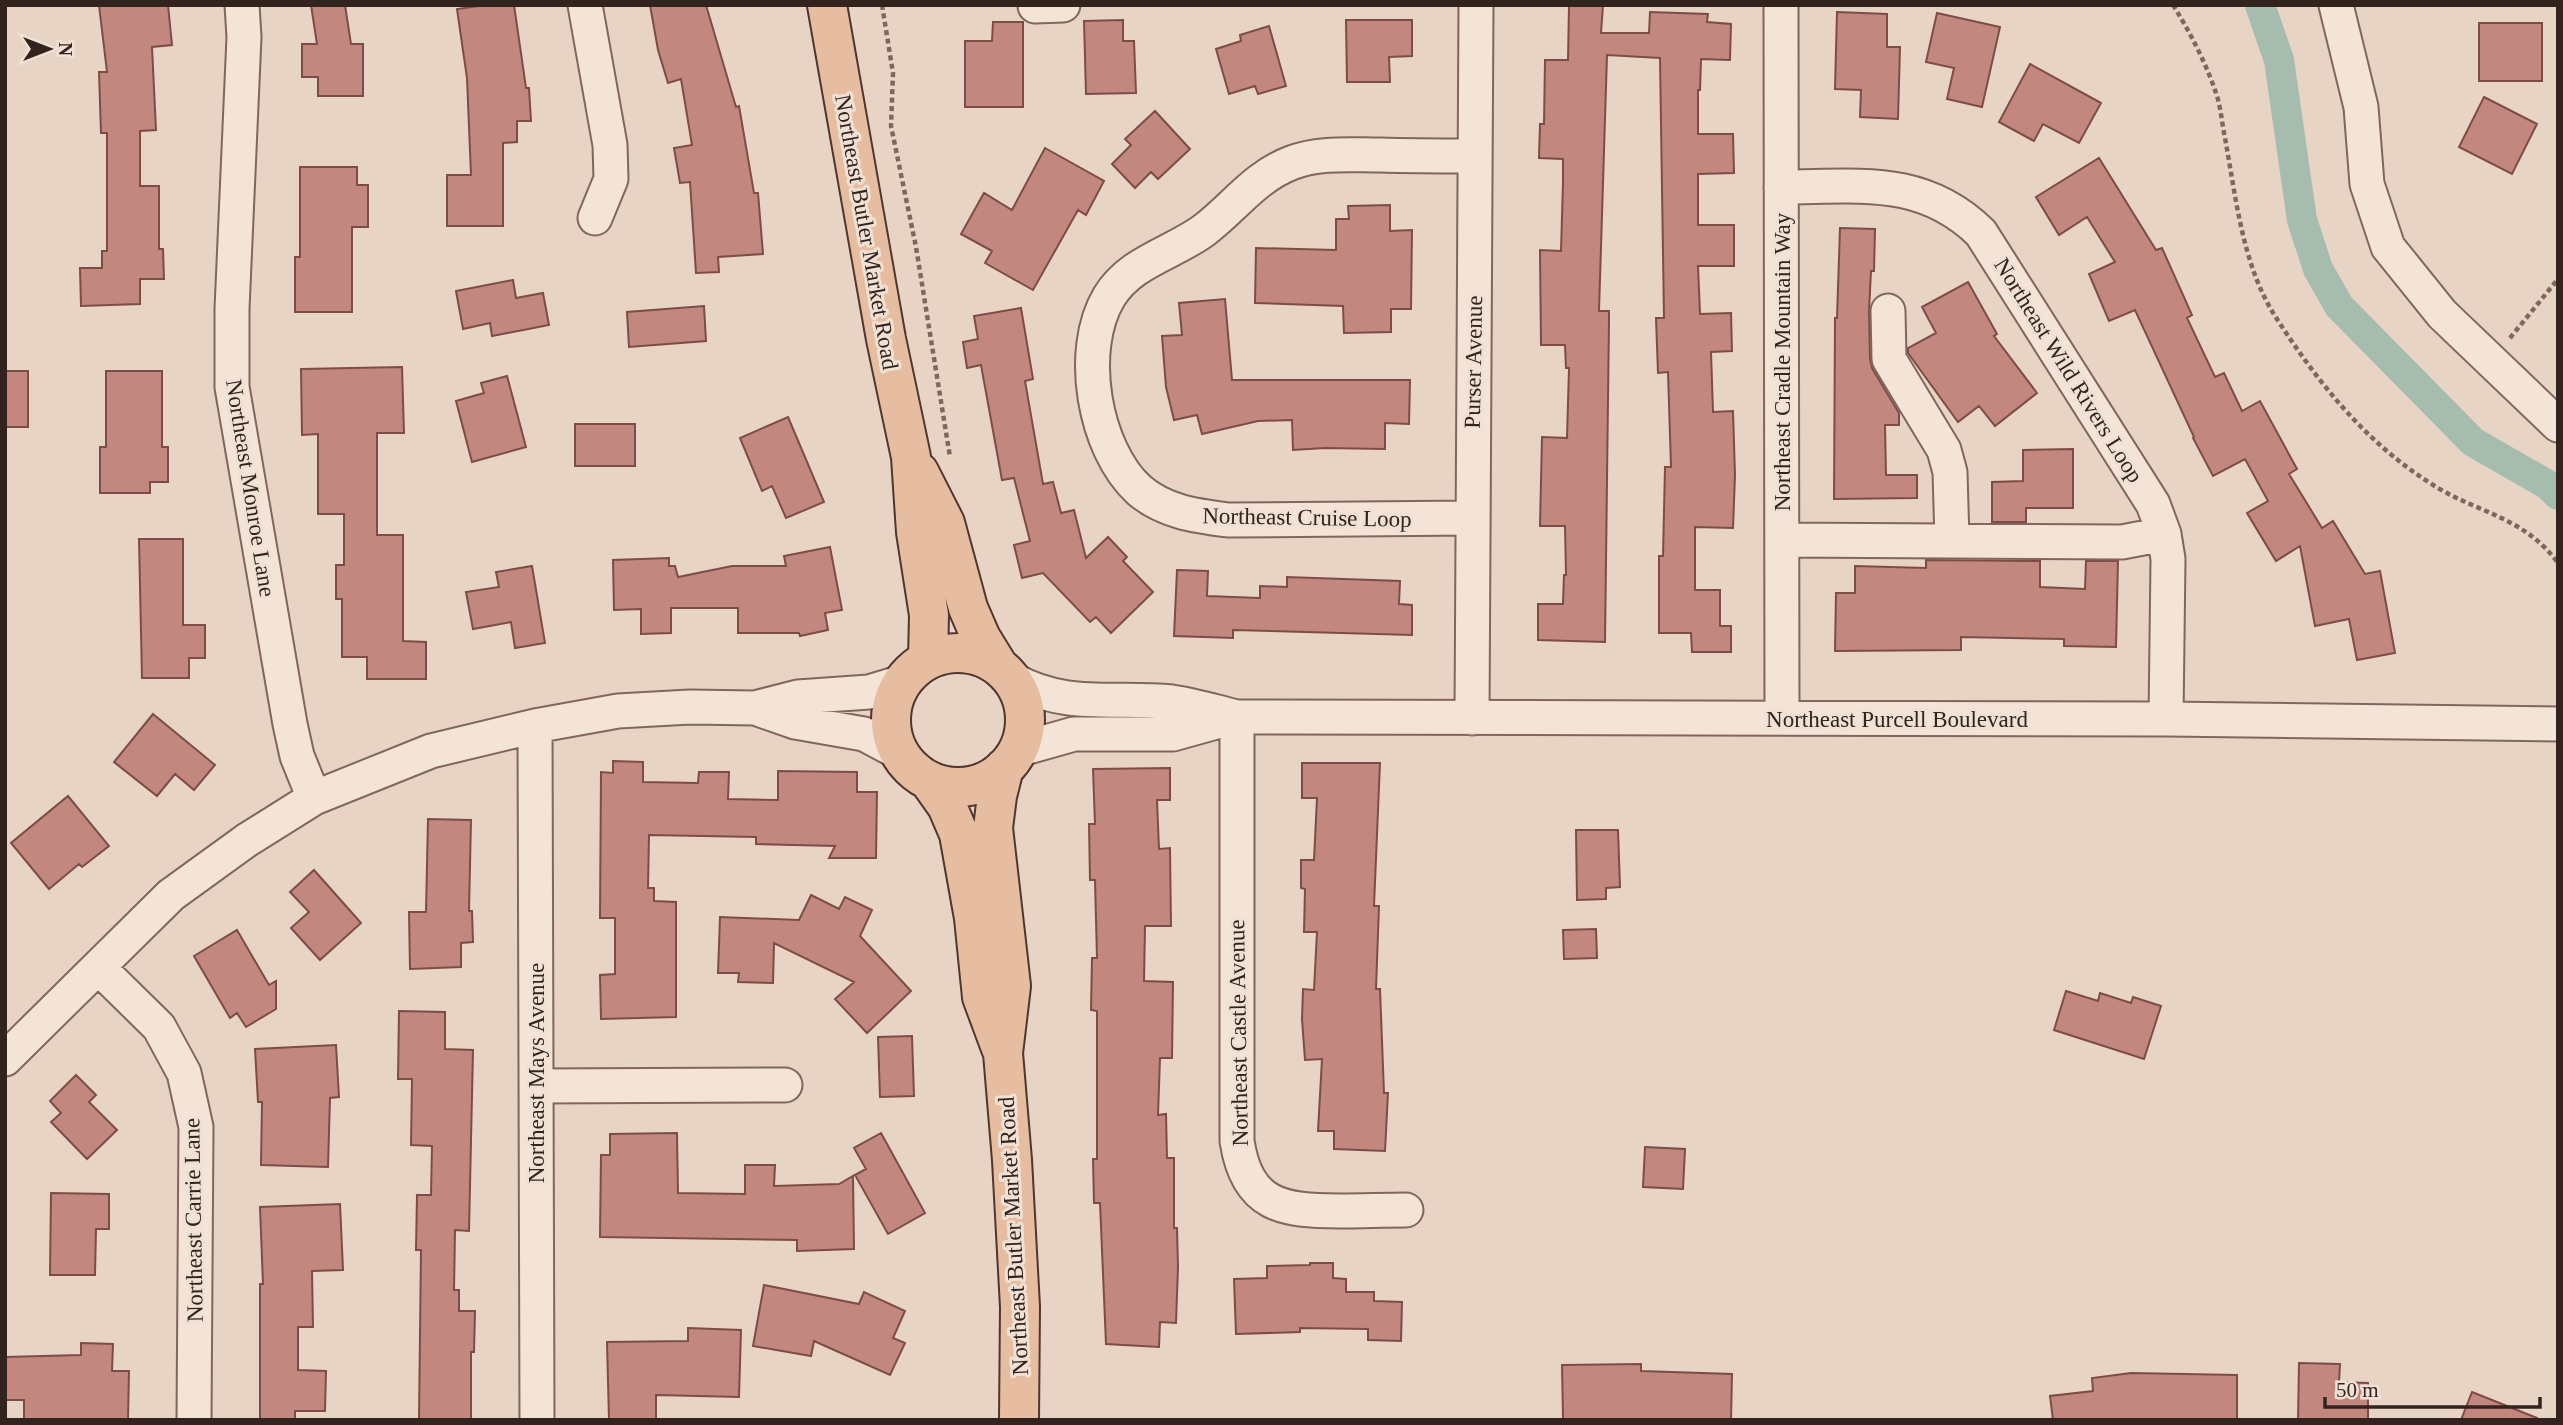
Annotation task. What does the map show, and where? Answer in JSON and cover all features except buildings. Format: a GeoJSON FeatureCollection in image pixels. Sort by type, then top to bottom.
{"type":"FeatureCollection","features":[{"type":"Feature","properties":{"kind":"main road","name":"Northeast Butler Market Road"},"geometry":{"type":"LineString","coordinates":[[827,5],[886,339],[911,457],[916,532],[929,615],[915,670]]}},
{"type":"Feature","properties":{"kind":"main road","name":"Northeast Butler Market Road"},"geometry":{"type":"LineString","coordinates":[[911,457],[945,523],[968,608],[981,638],[1004,672]]}},
{"type":"Feature","properties":{"kind":"main road"},"geometry":{"type":"LineString","coordinates":[[957,652],[978,655],[1004,672],[1022,698],[1026,719],[1012,758],[975,786],[953,788],[930,782],[912,770],[898,752],[892,734],[891,716],[894,698],[915,670],[957,652]]}},
{"type":"Feature","properties":{"kind":"main road","name":"Northeast Butler Market Road"},"geometry":{"type":"LineString","coordinates":[[1012,758],[997,796],[993,828],[1012,986],[1003,1053],[1020,1307],[1019,1420]]}},
{"type":"Feature","properties":{"kind":"main road","name":"Northeast Butler Market Road"},"geometry":{"type":"LineString","coordinates":[[930,782],[947,806],[959,834],[974,918],[982,997],[1003,1053]]}},
{"type":"Feature","properties":{"kind":"street","name":"Northeast Monroe Lane"},"geometry":{"type":"LineString","coordinates":[[242,5],[244,37],[232,309],[232,387],[290,724],[297,755],[314,798]]}},
{"type":"Feature","properties":{"kind":"street"},"geometry":{"type":"LineString","coordinates":[[585,5],[610,145],[611,179],[595,218]]}},
{"type":"Feature","properties":{"kind":"street","name":"Purser Avenue"},"geometry":{"type":"LineString","coordinates":[[1472,718],[1476,5]]}},
{"type":"Feature","properties":{"kind":"street","name":"Northeast Cradle Mountain Way"},"geometry":{"type":"LineString","coordinates":[[1782,5],[1782,718]]}},
{"type":"Feature","properties":{"kind":"street"},"geometry":{"type":"LineString","coordinates":[[2336,5],[2361,107],[2367,184],[2388,247],[2442,314],[2558,425]]}},
{"type":"Feature","properties":{"kind":"street","name":"Northeast Cruise Loop"},"geometry":{"type":"LineString","coordinates":[[1472,518],[1228,520],[1195,516],[1163,506],[1140,491],[1120,468],[1104,436],[1092,360],[1097,327],[1108,299],[1122,279],[1142,264],[1203,230],[1263,178],[1307,158],[1332,155],[1475,156]]}},
{"type":"Feature","properties":{"kind":"street","name":"Northeast Wild Rivers Loop"},"geometry":{"type":"LineString","coordinates":[[1781,187],[1883,187],[1935,200],[1963,215],[1981,233],[2153,504],[2164,534],[2168,559],[2166,719]]}},
{"type":"Feature","properties":{"kind":"street"},"geometry":{"type":"LineString","coordinates":[[1888,311],[1889,359],[1944,450],[1950,472],[1952,541]]}},
{"type":"Feature","properties":{"kind":"street"},"geometry":{"type":"LineString","coordinates":[[1783,540],[2122,542],[2164,534]]}},
{"type":"Feature","properties":{"kind":"street"},"geometry":{"type":"LineString","coordinates":[[5,1059],[171,895],[314,798],[431,751],[535,726],[618,711],[755,708],[798,697],[869,692],[915,670]]}},
{"type":"Feature","properties":{"kind":"street","name":"Northeast Purcell Boulevard"},"geometry":{"type":"LineString","coordinates":[[1004,672],[1034,692],[1073,699],[1173,702],[1237,717],[2166,719],[2558,724]]}},
{"type":"Feature","properties":{"kind":"street"},"geometry":{"type":"LineString","coordinates":[[755,708],[795,722],[864,734],[898,752]]}},
{"type":"Feature","properties":{"kind":"street","name":"Northeast Purcell Boulevard"},"geometry":{"type":"LineString","coordinates":[[1012,758],[1074,734],[1173,734],[1237,717]]}},
{"type":"Feature","properties":{"kind":"street","name":"Northeast Castle Avenue"},"geometry":{"type":"LineString","coordinates":[[1237,717],[1237,1127],[1241,1163],[1252,1185],[1266,1199],[1286,1208],[1308,1211],[1406,1210]]}},
{"type":"Feature","properties":{"kind":"street","name":"Northeast Mays Avenue"},"geometry":{"type":"LineString","coordinates":[[535,726],[537,1420]]}},
{"type":"Feature","properties":{"kind":"street","name":"Northeast Carrie Lane"},"geometry":{"type":"LineString","coordinates":[[99,968],[159,1027],[184,1073],[196,1126],[194,1420]]}},
{"type":"Feature","properties":{"kind":"street"},"geometry":{"type":"LineString","coordinates":[[537,1086],[785,1085]]}},
{"type":"Feature","properties":{"kind":"path"},"geometry":{"type":"LineString","coordinates":[[882,5],[893,73],[891,126],[916,247],[951,461]]}},
{"type":"Feature","properties":{"kind":"path"},"geometry":{"type":"LineString","coordinates":[[2173,5],[2186,26],[2217,96],[2242,228],[2254,275],[2273,314],[2326,391],[2379,446],[2439,488],[2529,533],[2558,563]]}},
{"type":"Feature","properties":{"kind":"path"},"geometry":{"type":"LineString","coordinates":[[2498,367],[2511,335],[2558,279]]}},
{"type":"Feature","properties":{"kind":"waterway"},"geometry":{"type":"LineString","coordinates":[[2260,5],[2279,60],[2302,220],[2318,269],[2339,306],[2473,442],[2548,485],[2558,495]]}}]}
